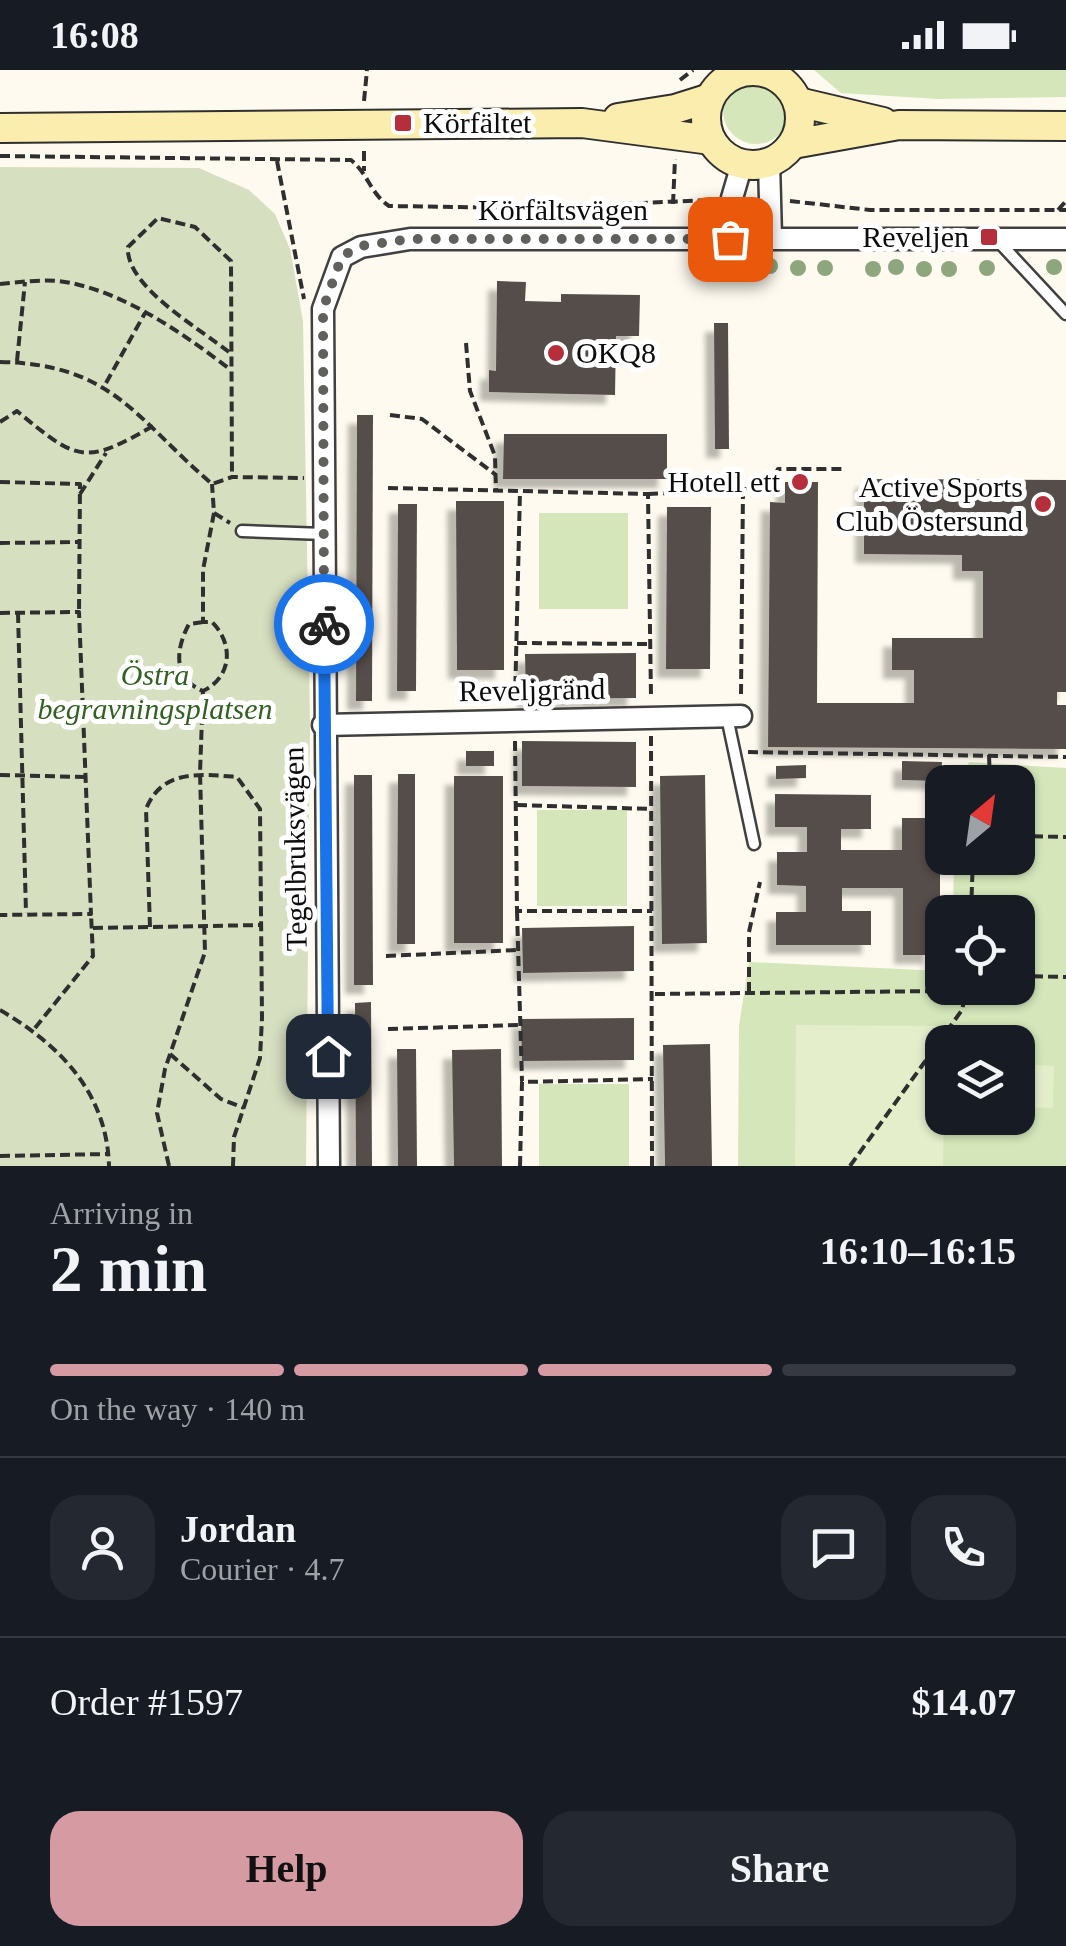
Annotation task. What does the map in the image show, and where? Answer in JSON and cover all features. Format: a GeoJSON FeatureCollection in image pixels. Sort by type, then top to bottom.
{"type":"FeatureCollection","features":[{"type":"Feature","properties":{"kind":"main road"},"geometry":{"type":"LineString","coordinates":[[582,123],[675,109],[710,98],[729,78],[756,70],[782,80],[798,102],[800,124],[793,144]]}},
{"type":"Feature","properties":{"kind":"main road"},"geometry":{"type":"LineString","coordinates":[[710,98],[707,126],[711,140],[724,155],[756,163],[793,144],[899,125],[1066,126]]}},
{"type":"Feature","properties":{"kind":"main road"},"geometry":{"type":"LineString","coordinates":[[798,102],[899,125]]}},
{"type":"Feature","properties":{"kind":"main road"},"geometry":{"type":"LineString","coordinates":[[0,128],[582,123],[711,140]]}},
{"type":"Feature","properties":{"kind":"street"},"geometry":{"type":"LineString","coordinates":[[730,239],[732,198],[756,163]]}},
{"type":"Feature","properties":{"kind":"street"},"geometry":{"type":"LineString","coordinates":[[756,163],[770,198],[771,238]]}},
{"type":"Feature","properties":{"kind":"street","name":"Körfältsvägen"},"geometry":{"type":"LineString","coordinates":[[361,246],[410,239],[1066,239]]}},
{"type":"Feature","properties":{"kind":"street","name":"Tegelbruksvägen"},"geometry":{"type":"LineString","coordinates":[[329,1166],[323,309],[342,256],[361,246]]}},
{"type":"Feature","properties":{"kind":"street","name":"Reveljgränd"},"geometry":{"type":"LineString","coordinates":[[323,725],[734,717]]}},
{"type":"Feature","properties":{"kind":"lane"},"geometry":{"type":"LineString","coordinates":[[995,238],[1066,314]]}},
{"type":"Feature","properties":{"kind":"lane"},"geometry":{"type":"LineString","coordinates":[[242,531],[324,534]]}},
{"type":"Feature","properties":{"kind":"lane"},"geometry":{"type":"LineString","coordinates":[[734,717],[754,844]]}},
{"type":"Feature","properties":{"kind":"path"},"geometry":{"type":"LineString","coordinates":[[0,156],[351,160],[364,171],[373,196],[389,206],[526,208],[732,198]]}},
{"type":"Feature","properties":{"kind":"path"},"geometry":{"type":"LineString","coordinates":[[277,161],[304,304]]}},
{"type":"Feature","properties":{"kind":"path"},"geometry":{"type":"LineString","coordinates":[[770,198],[870,210],[1066,210]]}},
{"type":"Feature","properties":{"kind":"path"},"geometry":{"type":"LineString","coordinates":[[1058,210],[1066,200]]}},
{"type":"Feature","properties":{"kind":"path"},"geometry":{"type":"LineString","coordinates":[[229,352],[140,282],[127,262],[128,247],[158,218],[195,226],[231,261],[232,477]]}},
{"type":"Feature","properties":{"kind":"path"},"geometry":{"type":"LineString","coordinates":[[17,362],[25,282]]}},
{"type":"Feature","properties":{"kind":"path"},"geometry":{"type":"LineString","coordinates":[[0,284],[71,283],[188,337],[231,370]]}},
{"type":"Feature","properties":{"kind":"path"},"geometry":{"type":"LineString","coordinates":[[105,385],[145,314]]}},
{"type":"Feature","properties":{"kind":"path"},"geometry":{"type":"LineString","coordinates":[[466,343],[470,391],[496,456],[496,491]]}},
{"type":"Feature","properties":{"kind":"path"},"geometry":{"type":"LineString","coordinates":[[0,362],[68,371],[105,385],[154,426],[212,484],[214,512],[203,570],[203,622]]}},
{"type":"Feature","properties":{"kind":"path"},"geometry":{"type":"LineString","coordinates":[[0,422],[18,411],[69,448],[86,455],[106,453],[154,426]]}},
{"type":"Feature","properties":{"kind":"path"},"geometry":{"type":"LineString","coordinates":[[390,415],[422,419],[496,475]]}},
{"type":"Feature","properties":{"kind":"path"},"geometry":{"type":"LineString","coordinates":[[80,494],[106,453]]}},
{"type":"Feature","properties":{"kind":"path"},"geometry":{"type":"LineString","coordinates":[[648,494],[768,488],[778,468],[846,468]]}},
{"type":"Feature","properties":{"kind":"path"},"geometry":{"type":"LineString","coordinates":[[212,484],[232,477],[308,478]]}},
{"type":"Feature","properties":{"kind":"path"},"geometry":{"type":"LineString","coordinates":[[0,482],[80,484],[79,612],[93,956],[34,1030]]}},
{"type":"Feature","properties":{"kind":"path"},"geometry":{"type":"LineString","coordinates":[[743,489],[734,717],[742,752],[1066,757]]}},
{"type":"Feature","properties":{"kind":"path"},"geometry":{"type":"LineString","coordinates":[[520,491],[515,720],[520,1166]]}},
{"type":"Feature","properties":{"kind":"path"},"geometry":{"type":"LineString","coordinates":[[0,543],[80,542]]}},
{"type":"Feature","properties":{"kind":"path"},"geometry":{"type":"LineString","coordinates":[[0,613],[79,612]]}},
{"type":"Feature","properties":{"kind":"path"},"geometry":{"type":"LineString","coordinates":[[18,613],[26,915]]}},
{"type":"Feature","properties":{"kind":"path"},"geometry":{"type":"LineString","coordinates":[[203,622],[212,622],[220,630],[227,664],[218,684],[203,691],[186,684],[181,676],[180,640],[188,624],[203,622]]}},
{"type":"Feature","properties":{"kind":"path"},"geometry":{"type":"LineString","coordinates":[[516,643],[650,644]]}},
{"type":"Feature","properties":{"kind":"path"},"geometry":{"type":"LineString","coordinates":[[168,1166],[157,1113],[170,1054],[200,970],[205,925],[200,773],[203,691]]}},
{"type":"Feature","properties":{"kind":"path"},"geometry":{"type":"LineString","coordinates":[[989,755],[989,765]]}},
{"type":"Feature","properties":{"kind":"path"},"geometry":{"type":"LineString","coordinates":[[150,927],[146,809],[152,793],[165,782],[200,773],[237,777],[260,809],[263,925],[260,1058],[234,1137],[234,1166]]}},
{"type":"Feature","properties":{"kind":"path"},"geometry":{"type":"LineString","coordinates":[[0,775],[86,777]]}},
{"type":"Feature","properties":{"kind":"path"},"geometry":{"type":"LineString","coordinates":[[516,806],[652,808]]}},
{"type":"Feature","properties":{"kind":"path"},"geometry":{"type":"LineString","coordinates":[[1035,836],[1066,837]]}},
{"type":"Feature","properties":{"kind":"path"},"geometry":{"type":"LineString","coordinates":[[749,992],[748,932],[760,882]]}},
{"type":"Feature","properties":{"kind":"path"},"geometry":{"type":"LineString","coordinates":[[517,911],[654,911]]}},
{"type":"Feature","properties":{"kind":"path"},"geometry":{"type":"LineString","coordinates":[[0,915],[92,914]]}},
{"type":"Feature","properties":{"kind":"path"},"geometry":{"type":"LineString","coordinates":[[93,928],[263,925]]}},
{"type":"Feature","properties":{"kind":"path"},"geometry":{"type":"LineString","coordinates":[[386,956],[518,950]]}},
{"type":"Feature","properties":{"kind":"path"},"geometry":{"type":"LineString","coordinates":[[1035,976],[1066,977]]}},
{"type":"Feature","properties":{"kind":"path"},"geometry":{"type":"LineString","coordinates":[[655,994],[925,991]]}},
{"type":"Feature","properties":{"kind":"path"},"geometry":{"type":"LineString","coordinates":[[850,1166],[963,1005]]}},
{"type":"Feature","properties":{"kind":"path"},"geometry":{"type":"LineString","coordinates":[[0,1010],[34,1030],[82,1077],[101,1117],[109,1166]]}},
{"type":"Feature","properties":{"kind":"path"},"geometry":{"type":"LineString","coordinates":[[388,1029],[520,1025]]}},
{"type":"Feature","properties":{"kind":"path"},"geometry":{"type":"LineString","coordinates":[[170,1054],[220,1098],[244,1108]]}},
{"type":"Feature","properties":{"kind":"path"},"geometry":{"type":"LineString","coordinates":[[522,1082],[654,1079]]}},
{"type":"Feature","properties":{"kind":"path"},"geometry":{"type":"LineString","coordinates":[[0,1156],[109,1154]]}},
{"type":"Feature","properties":{"kind":"green space"},"geometry":{"type":"Polygon","coordinates":[[[814,70],[1066,70],[1066,97],[938,99],[841,93],[814,70]]]}},
{"type":"Feature","properties":{"kind":"green space"},"geometry":{"type":"Polygon","coordinates":[[[756,78],[779,88],[789,111],[779,134],[756,144],[733,134],[723,111],[733,88],[756,78]]]}},
{"type":"Feature","properties":{"kind":"green space","name":"Östra begravningsplatsen"},"geometry":{"type":"Polygon","coordinates":[[[0,167],[199,168],[249,190],[275,214],[290,249],[303,321],[310,722],[306,1166],[0,1166],[0,167]]]}},
{"type":"Feature","properties":{"kind":"green space"},"geometry":{"type":"Polygon","coordinates":[[[539,513],[628,513],[628,609],[539,609],[539,513]]]}},
{"type":"Feature","properties":{"kind":"green space"},"geometry":{"type":"Polygon","coordinates":[[[969,762],[1018,765],[968,765],[969,762]]]}},
{"type":"Feature","properties":{"kind":"green space"},"geometry":{"type":"Polygon","coordinates":[[[1035,766],[1066,768],[1066,1166],[738,1166],[739,1026],[749,962],[925,970],[925,1005],[1035,1005],[1035,895],[953,895],[954,875],[1035,875],[1035,766]]]}},
{"type":"Feature","properties":{"kind":"green space"},"geometry":{"type":"Polygon","coordinates":[[[537,810],[627,810],[627,906],[537,906],[537,810]]]}},
{"type":"Feature","properties":{"kind":"green space"},"geometry":{"type":"Polygon","coordinates":[[[796,1025],[925,1026],[925,1135],[943,1135],[943,1166],[795,1166],[796,1025]]]}},
{"type":"Feature","properties":{"kind":"green space"},"geometry":{"type":"Polygon","coordinates":[[[1035,1065],[1054,1066],[1053,1108],[1035,1107],[1035,1065]]]}},
{"type":"Feature","properties":{"kind":"green space"},"geometry":{"type":"Polygon","coordinates":[[[539,1084],[629,1084],[629,1166],[539,1166],[539,1084]]]}},
{"type":"Feature","properties":{"kind":"building","name":"OKQ8"},"geometry":{"type":"Polygon","coordinates":[[[497,281],[526,282],[525,301],[561,302],[561,294],[640,295],[639,336],[616,336],[615,395],[489,392],[489,370],[496,371],[497,281]]]}},
{"type":"Feature","properties":{"kind":"building"},"geometry":{"type":"Polygon","coordinates":[[[714,323],[728,323],[729,449],[715,449],[714,323]]]}},
{"type":"Feature","properties":{"kind":"building"},"geometry":{"type":"Polygon","coordinates":[[[357,415],[373,415],[372,701],[356,701],[357,415]]]}},
{"type":"Feature","properties":{"kind":"building"},"geometry":{"type":"Polygon","coordinates":[[[504,434],[667,434],[667,479],[503,479],[504,434]]]}},
{"type":"Feature","properties":{"kind":"building"},"geometry":{"type":"Polygon","coordinates":[[[864,479],[1066,480],[1066,692],[1057,692],[1057,705],[1066,705],[1066,749],[768,747],[770,502],[785,503],[785,482],[818,482],[817,703],[914,703],[914,670],[892,670],[892,638],[983,638],[983,571],[962,571],[962,555],[864,554],[864,479]]]}},
{"type":"Feature","properties":{"kind":"building"},"geometry":{"type":"Polygon","coordinates":[[[456,501],[504,501],[504,670],[457,670],[456,501]]]}},
{"type":"Feature","properties":{"kind":"building"},"geometry":{"type":"Polygon","coordinates":[[[398,504],[417,504],[416,691],[397,691],[398,504]]]}},
{"type":"Feature","properties":{"kind":"building"},"geometry":{"type":"Polygon","coordinates":[[[667,507],[711,507],[710,669],[666,669],[667,507]]]}},
{"type":"Feature","properties":{"kind":"building"},"geometry":{"type":"Polygon","coordinates":[[[636,653],[636,698],[526,699],[525,654],[636,653]]]}},
{"type":"Feature","properties":{"kind":"building"},"geometry":{"type":"Polygon","coordinates":[[[522,741],[636,742],[636,787],[522,786],[522,741]]]}},
{"type":"Feature","properties":{"kind":"building"},"geometry":{"type":"Polygon","coordinates":[[[466,751],[494,751],[494,766],[466,766],[466,751]]]}},
{"type":"Feature","properties":{"kind":"building"},"geometry":{"type":"Polygon","coordinates":[[[902,761],[942,762],[925,765],[925,781],[902,780],[902,761]]]}},
{"type":"Feature","properties":{"kind":"building"},"geometry":{"type":"Polygon","coordinates":[[[806,765],[806,778],[776,779],[776,766],[806,765]]]}},
{"type":"Feature","properties":{"kind":"building"},"geometry":{"type":"Polygon","coordinates":[[[398,774],[415,774],[415,944],[397,944],[398,774]]]}},
{"type":"Feature","properties":{"kind":"building"},"geometry":{"type":"Polygon","coordinates":[[[354,775],[372,775],[373,985],[354,985],[354,775]]]}},
{"type":"Feature","properties":{"kind":"building"},"geometry":{"type":"Polygon","coordinates":[[[705,775],[707,943],[662,944],[660,776],[705,775]]]}},
{"type":"Feature","properties":{"kind":"building"},"geometry":{"type":"Polygon","coordinates":[[[454,776],[503,776],[503,943],[454,943],[454,776]]]}},
{"type":"Feature","properties":{"kind":"building"},"geometry":{"type":"Polygon","coordinates":[[[775,794],[871,795],[871,829],[841,829],[841,850],[902,850],[902,818],[925,818],[925,875],[940,875],[940,895],[925,895],[925,955],[903,955],[903,888],[842,888],[842,911],[871,911],[871,945],[776,945],[776,912],[806,912],[806,886],[777,885],[777,852],[807,852],[807,827],[775,827],[775,794]]]}},
{"type":"Feature","properties":{"kind":"building"},"geometry":{"type":"Polygon","coordinates":[[[634,926],[634,971],[523,973],[522,928],[634,926]]]}},
{"type":"Feature","properties":{"kind":"building"},"geometry":{"type":"Polygon","coordinates":[[[371,1002],[372,1166],[356,1166],[355,1003],[371,1002]]]}},
{"type":"Feature","properties":{"kind":"building"},"geometry":{"type":"Polygon","coordinates":[[[634,1018],[634,1060],[522,1061],[521,1019],[634,1018]]]}},
{"type":"Feature","properties":{"kind":"building"},"geometry":{"type":"Polygon","coordinates":[[[710,1044],[712,1166],[665,1166],[663,1045],[710,1044]]]}},
{"type":"Feature","properties":{"kind":"building"},"geometry":{"type":"Polygon","coordinates":[[[397,1049],[416,1049],[417,1166],[398,1166],[397,1049]]]}},
{"type":"Feature","properties":{"kind":"building"},"geometry":{"type":"Polygon","coordinates":[[[501,1049],[502,1166],[454,1166],[452,1050],[501,1049]]]}},
{"type":"Feature","properties":{"kind":"way so far"},"geometry":{"type":"LineString","coordinates":[[324,624],[323,309],[342,256],[361,246],[410,239],[730,239]]}},
{"type":"Feature","properties":{"kind":"place","name":"Körfältet"},"geometry":{"type":"Point","coordinates":[403,123]}},
{"type":"Feature","properties":{"kind":"place","name":"Reveljen"},"geometry":{"type":"Point","coordinates":[989,237]}},
{"type":"Feature","properties":{"kind":"place","name":"OKQ8"},"geometry":{"type":"Point","coordinates":[556,353]}},
{"type":"Feature","properties":{"kind":"place","name":"Hotell ett"},"geometry":{"type":"Point","coordinates":[800,482]}},
{"type":"Feature","properties":{"kind":"place","name":"Active Sports Club Östersund"},"geometry":{"type":"Point","coordinates":[1043,504]}},
{"type":"Feature","properties":{"kind":"route"},"geometry":{"type":"LineString","coordinates":[[324,624],[328,1056]]}}]}
